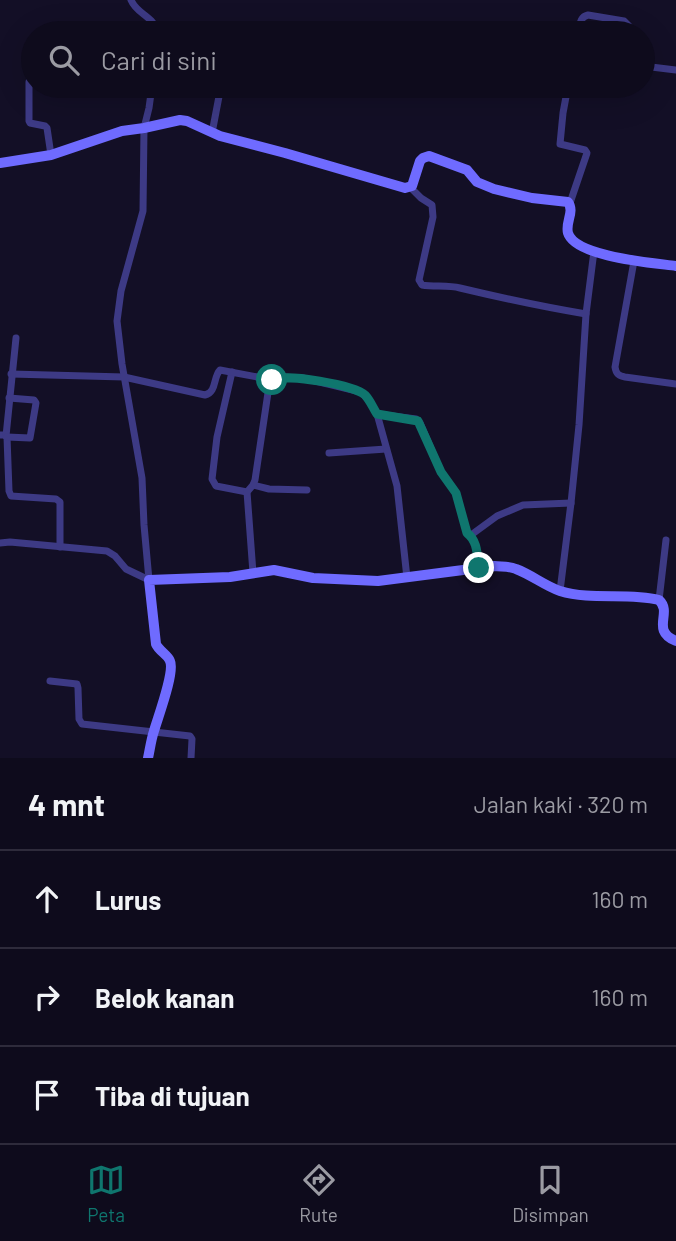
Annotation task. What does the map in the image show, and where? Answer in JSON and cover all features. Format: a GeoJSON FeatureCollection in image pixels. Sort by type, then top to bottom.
{"type":"FeatureCollection","features":[{"type":"Feature","properties":{"kind":"street"},"geometry":{"type":"LineString","coordinates":[[131,0],[136,10],[152,21]]}},
{"type":"Feature","properties":{"kind":"street"},"geometry":{"type":"LineString","coordinates":[[580,21],[588,15],[619,21]]}},
{"type":"Feature","properties":{"kind":"street"},"geometry":{"type":"LineString","coordinates":[[655,67],[676,70]]}},
{"type":"Feature","properties":{"kind":"street"},"geometry":{"type":"LineString","coordinates":[[29,98],[30,122],[47,128],[51,155]]}},
{"type":"Feature","properties":{"kind":"street"},"geometry":{"type":"LineString","coordinates":[[148,758],[171,663],[156,644],[142,478],[124,377],[118,333],[118,308],[144,211],[144,128],[150,98]]}},
{"type":"Feature","properties":{"kind":"street"},"geometry":{"type":"LineString","coordinates":[[212,134],[219,98]]}},
{"type":"Feature","properties":{"kind":"street"},"geometry":{"type":"LineString","coordinates":[[566,98],[560,144],[585,150],[587,153],[570,203],[572,209],[569,236],[578,244],[618,259],[676,266]]}},
{"type":"Feature","properties":{"kind":"street"},"geometry":{"type":"LineString","coordinates":[[0,163],[51,155],[122,131],[180,120],[197,125],[212,134],[399,187],[410,187],[433,206],[420,284],[457,287],[536,306],[586,314]]}},
{"type":"Feature","properties":{"kind":"street"},"geometry":{"type":"LineString","coordinates":[[410,187],[421,161],[429,156],[467,170],[477,182],[494,190],[570,203]]}},
{"type":"Feature","properties":{"kind":"street"},"geometry":{"type":"LineString","coordinates":[[560,591],[571,503],[586,314],[594,251]]}},
{"type":"Feature","properties":{"kind":"street"},"geometry":{"type":"LineString","coordinates":[[635,261],[616,372],[620,376],[676,384]]}},
{"type":"Feature","properties":{"kind":"street"},"geometry":{"type":"LineString","coordinates":[[16,338],[4,436],[10,494],[14,497],[58,500],[61,504],[60,547]]}},
{"type":"Feature","properties":{"kind":"street"},"geometry":{"type":"LineString","coordinates":[[12,374],[124,377],[205,395],[211,393],[219,371],[222,370],[272,380],[282,377],[303,378],[361,392],[377,414],[397,486],[407,578]]}},
{"type":"Feature","properties":{"kind":"street"},"geometry":{"type":"LineString","coordinates":[[232,372],[217,437],[212,479],[216,486],[247,492]]}},
{"type":"Feature","properties":{"kind":"street"},"geometry":{"type":"LineString","coordinates":[[253,573],[247,492],[255,480],[272,380]]}},
{"type":"Feature","properties":{"kind":"street"},"geometry":{"type":"LineString","coordinates":[[4,436],[30,438],[36,403],[34,400],[9,398]]}},
{"type":"Feature","properties":{"kind":"street"},"geometry":{"type":"LineString","coordinates":[[377,414],[418,421],[441,472],[456,493],[467,533],[476,547],[479,568]]}},
{"type":"Feature","properties":{"kind":"street"},"geometry":{"type":"LineString","coordinates":[[329,453],[386,449]]}},
{"type":"Feature","properties":{"kind":"street"},"geometry":{"type":"LineString","coordinates":[[253,485],[269,489],[307,491]]}},
{"type":"Feature","properties":{"kind":"street"},"geometry":{"type":"LineString","coordinates":[[471,536],[497,516],[523,505],[571,503]]}},
{"type":"Feature","properties":{"kind":"street"},"geometry":{"type":"LineString","coordinates":[[659,600],[666,540]]}},
{"type":"Feature","properties":{"kind":"street"},"geometry":{"type":"LineString","coordinates":[[0,543],[107,551],[126,569],[149,580],[230,577],[274,570],[313,578],[378,581],[495,566],[516,569],[560,591],[575,595],[630,596],[659,600],[664,607],[664,633],[676,641]]}},
{"type":"Feature","properties":{"kind":"street"},"geometry":{"type":"LineString","coordinates":[[50,681],[77,684],[79,719],[82,724],[191,737],[191,758]]}},
{"type":"Feature","properties":{"kind":"route"},"geometry":{"type":"LineString","coordinates":[[272,380],[277,377],[303,378],[361,392],[377,414],[416,419],[441,472],[456,493],[467,533],[476,547],[479,568]]}}]}
